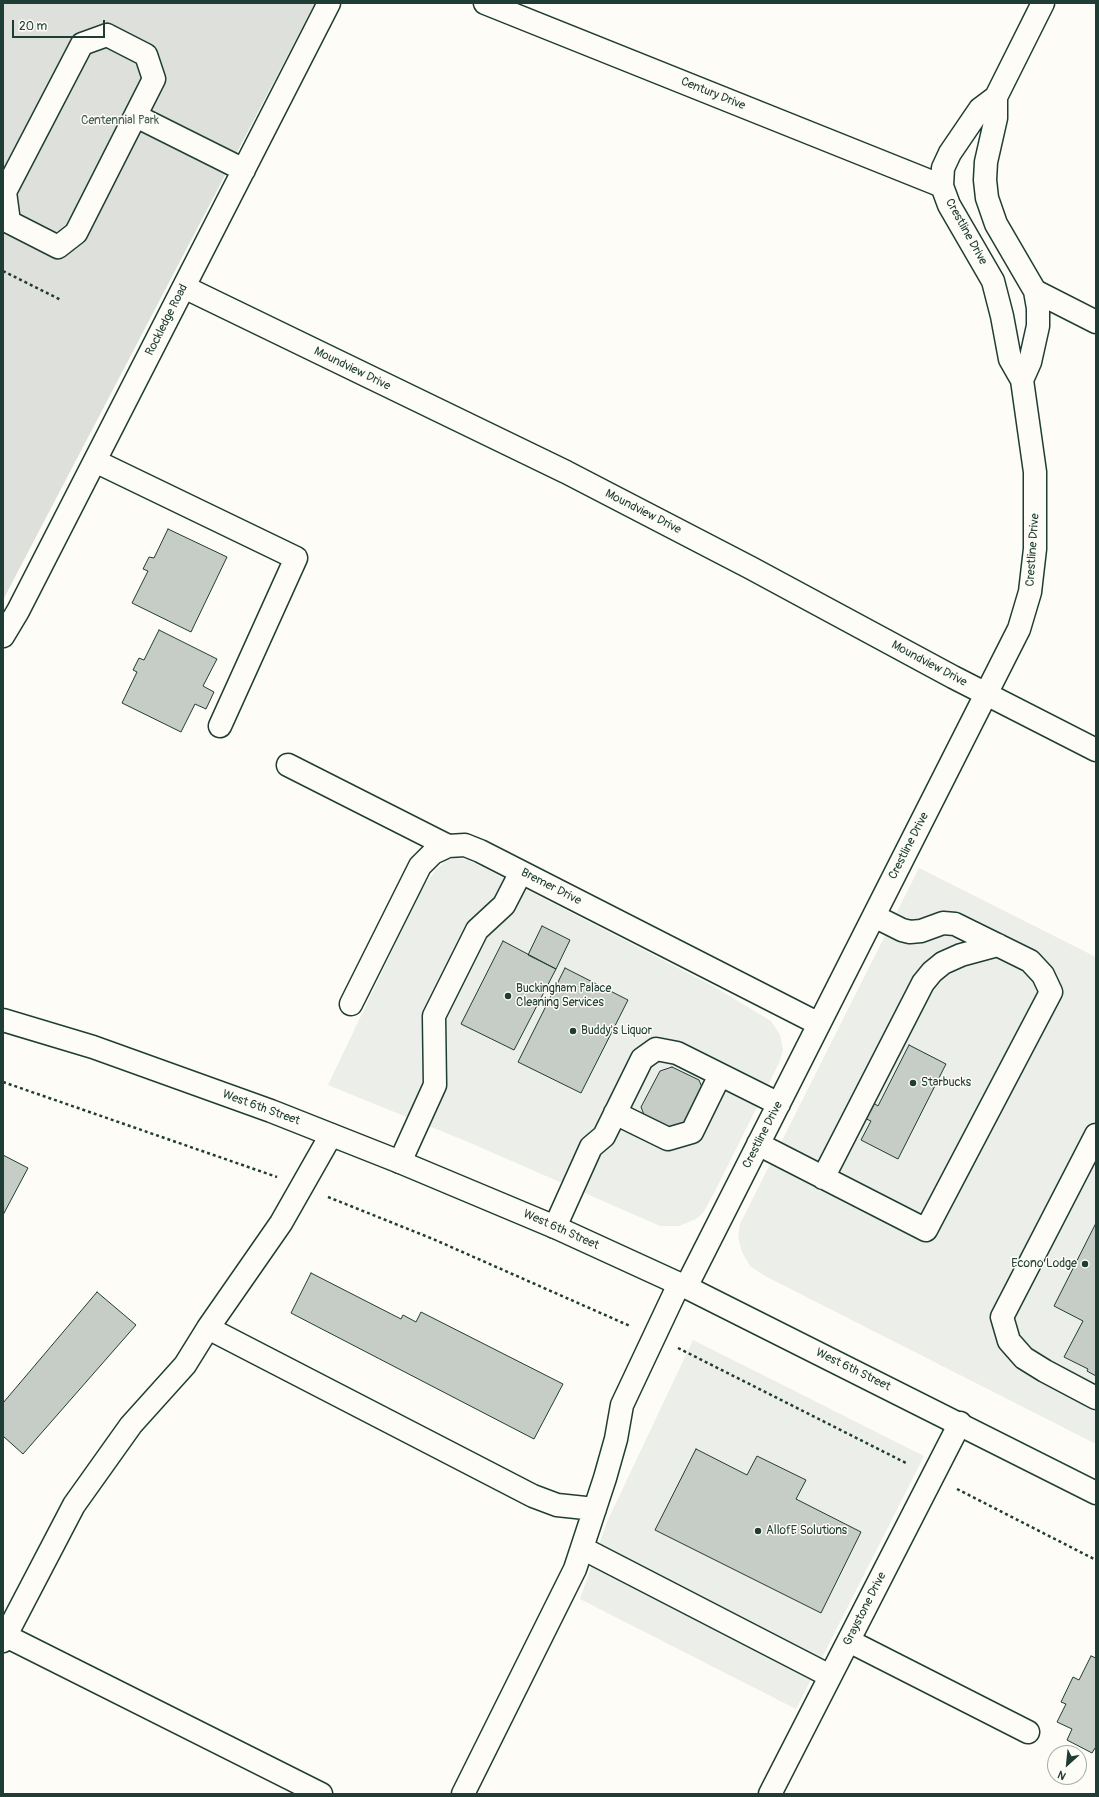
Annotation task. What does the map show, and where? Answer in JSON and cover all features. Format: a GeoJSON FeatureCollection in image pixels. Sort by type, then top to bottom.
{"type":"FeatureCollection","features":[{"type":"Feature","properties":{"kind":"street","name":"Rockledge Road"},"geometry":{"type":"LineString","coordinates":[[3,636],[18,611],[329,3]]}},
{"type":"Feature","properties":{"kind":"street","name":"Century Drive"},"geometry":{"type":"LineString","coordinates":[[485,3],[942,186]]}},
{"type":"Feature","properties":{"kind":"street","name":"Crestline Drive"},"geometry":{"type":"LineString","coordinates":[[463,1794],[575,1569],[616,1439],[622,1405],[653,1337],[779,1104],[1019,629],[1030,592],[1035,549],[1035,472],[1022,380],[1010,359],[1001,309],[992,280],[980,256],[949,205],[942,186],[943,168],[953,148],[980,109],[996,97],[1044,3]]}},
{"type":"Feature","properties":{"kind":"street"},"geometry":{"type":"LineString","coordinates":[[107,35],[146,55],[154,78],[136,116],[76,232],[58,247],[9,222],[5,192],[82,44],[107,35]]}},
{"type":"Feature","properties":{"kind":"street","name":"Crestline Drive"},"geometry":{"type":"LineString","coordinates":[[996,97],[996,118],[986,162],[985,180],[987,198],[996,224],[1035,291],[1038,308],[1038,326],[1030,362],[1022,380]]}},
{"type":"Feature","properties":{"kind":"street"},"geometry":{"type":"LineString","coordinates":[[136,116],[244,170]]}},
{"type":"Feature","properties":{"kind":"street","name":"Moundview Drive"},"geometry":{"type":"LineString","coordinates":[[184,287],[566,472],[751,568],[986,694],[1096,750]]}},
{"type":"Feature","properties":{"kind":"street"},"geometry":{"type":"LineString","coordinates":[[1035,291],[1096,322]]}},
{"type":"Feature","properties":{"kind":"street"},"geometry":{"type":"LineString","coordinates":[[95,461],[296,558],[220,726]]}},
{"type":"Feature","properties":{"kind":"street"},"geometry":{"type":"LineString","coordinates":[[288,765],[448,846]]}},
{"type":"Feature","properties":{"kind":"street","name":"Bremer Drive"},"geometry":{"type":"LineString","coordinates":[[352,1004],[420,866],[433,853],[448,846],[465,845],[480,850],[819,1024]]}},
{"type":"Feature","properties":{"kind":"street"},"geometry":{"type":"LineString","coordinates":[[400,1162],[435,1085],[434,1016],[477,930],[504,905],[521,872]]}},
{"type":"Feature","properties":{"kind":"street"},"geometry":{"type":"LineString","coordinates":[[758,1144],[926,1230],[1051,992],[1043,975],[1030,962],[955,924],[943,923],[921,931],[910,932],[902,930],[874,916]]}},
{"type":"Feature","properties":{"kind":"street"},"geometry":{"type":"LineString","coordinates":[[824,1178],[923,983],[932,972],[943,963],[961,955],[998,945]]}},
{"type":"Feature","properties":{"kind":"street","name":"West 6th Street"},"geometry":{"type":"LineString","coordinates":[[3,1020],[93,1047],[331,1134],[555,1227],[682,1285],[1096,1493]]}},
{"type":"Feature","properties":{"kind":"street"},"geometry":{"type":"LineString","coordinates":[[555,1227],[592,1147],[604,1136],[642,1059],[656,1049],[677,1053],[779,1104]]}},
{"type":"Feature","properties":{"kind":"street"},"geometry":{"type":"LineString","coordinates":[[616,1113],[668,1139],[692,1132],[720,1075]]}},
{"type":"Feature","properties":{"kind":"street"},"geometry":{"type":"LineString","coordinates":[[321,1794],[4,1638],[74,1505],[132,1426],[185,1365],[208,1328],[281,1223],[331,1134]]}},
{"type":"Feature","properties":{"kind":"street"},"geometry":{"type":"LineString","coordinates":[[1096,1134],[1002,1317],[1009,1340],[1024,1358],[1044,1371],[1096,1398]]}},
{"type":"Feature","properties":{"kind":"street"},"geometry":{"type":"LineString","coordinates":[[208,1328],[534,1496],[557,1505],[595,1509]]}},
{"type":"Feature","properties":{"kind":"street","name":"Graystone Drive"},"geometry":{"type":"LineString","coordinates":[[770,1794],[960,1424]]}},
{"type":"Feature","properties":{"kind":"street"},"geometry":{"type":"LineString","coordinates":[[582,1548],[830,1676]]}},
{"type":"Feature","properties":{"kind":"street"},"geometry":{"type":"LineString","coordinates":[[849,1640],[1028,1732]]}},
{"type":"Feature","properties":{"kind":"path"},"geometry":{"type":"LineString","coordinates":[[3,271],[60,300]]}},
{"type":"Feature","properties":{"kind":"path"},"geometry":{"type":"LineString","coordinates":[[3,1082],[151,1132],[302,1187],[433,1239],[700,1358],[1096,1560]]}},
{"type":"Feature","properties":{"kind":"shaded area"},"geometry":{"type":"Polygon","coordinates":[[[457,858],[469,860],[713,986],[771,1021],[780,1035],[783,1050],[780,1061],[715,1191],[703,1213],[696,1219],[679,1226],[660,1226],[473,1144],[328,1085],[422,888],[436,870],[447,860],[457,858]]]}},
{"type":"Feature","properties":{"kind":"shaded area"},"geometry":{"type":"Polygon","coordinates":[[[919,868],[1096,957],[1096,1444],[765,1276],[750,1266],[742,1252],[738,1237],[740,1224],[919,868]]]}},
{"type":"Feature","properties":{"kind":"shaded area"},"geometry":{"type":"Polygon","coordinates":[[[693,1340],[924,1456],[796,1709],[580,1599],[607,1522],[693,1340]]]}},
{"type":"Feature","properties":{"kind":"green space","name":"Centennial Park"},"geometry":{"type":"Polygon","coordinates":[[[3,3],[315,3],[3,600],[3,3]]]}},
{"type":"Feature","properties":{"kind":"building"},"geometry":{"type":"Polygon","coordinates":[[[168,529],[227,557],[191,632],[132,603],[148,571],[143,569],[149,557],[154,558],[168,529]]]}},
{"type":"Feature","properties":{"kind":"building"},"geometry":{"type":"Polygon","coordinates":[[[159,630],[217,659],[203,686],[214,692],[206,709],[195,704],[181,732],[122,703],[137,672],[133,670],[139,658],[144,660],[159,630]]]}},
{"type":"Feature","properties":{"kind":"building"},"geometry":{"type":"Polygon","coordinates":[[[542,926],[570,940],[556,969],[528,955],[542,926]]]}},
{"type":"Feature","properties":{"kind":"building","name":"Buckingham Palace Cleaning Services"},"geometry":{"type":"Polygon","coordinates":[[[503,941],[556,969],[514,1050],[461,1024],[503,941]]]}},
{"type":"Feature","properties":{"kind":"building","name":"Buddy's Liquor"},"geometry":{"type":"Polygon","coordinates":[[[565,968],[628,1000],[581,1093],[518,1062],[565,968]]]}},
{"type":"Feature","properties":{"kind":"building","name":"Starbucks"},"geometry":{"type":"Polygon","coordinates":[[[909,1045],[946,1064],[898,1159],[861,1140],[871,1121],[864,1118],[872,1102],[878,1106],[909,1045]]]}},
{"type":"Feature","properties":{"kind":"building"},"geometry":{"type":"Polygon","coordinates":[[[672,1067],[699,1080],[704,1092],[686,1129],[672,1134],[646,1120],[641,1107],[660,1071],[672,1067]]]}},
{"type":"Feature","properties":{"kind":"building"},"geometry":{"type":"Polygon","coordinates":[[[3,1155],[28,1168],[3,1215],[3,1155]]]}},
{"type":"Feature","properties":{"kind":"building","name":"Econo Lodge"},"geometry":{"type":"Polygon","coordinates":[[[1096,1223],[1096,1376],[1087,1371],[1088,1369],[1064,1357],[1083,1321],[1054,1306],[1096,1223]]]}},
{"type":"Feature","properties":{"kind":"building"},"geometry":{"type":"Polygon","coordinates":[[[311,1273],[401,1319],[403,1315],[416,1322],[421,1312],[563,1384],[534,1439],[291,1313],[311,1273]]]}},
{"type":"Feature","properties":{"kind":"building"},"geometry":{"type":"Polygon","coordinates":[[[97,1292],[136,1325],[23,1454],[3,1436],[3,1403],[97,1292]]]}},
{"type":"Feature","properties":{"kind":"building","name":"AllofE Solutions"},"geometry":{"type":"Polygon","coordinates":[[[696,1449],[747,1475],[757,1456],[806,1480],[796,1499],[861,1532],[821,1613],[655,1530],[696,1449]]]}},
{"type":"Feature","properties":{"kind":"building"},"geometry":{"type":"Polygon","coordinates":[[[1091,1656],[1096,1658],[1096,1749],[1095,1748],[1092,1753],[1087,1750],[1087,1745],[1077,1745],[1067,1740],[1072,1729],[1057,1722],[1066,1704],[1061,1702],[1073,1677],[1079,1680],[1091,1656]]]}},
{"type":"Feature","properties":{"kind":"place","name":"Buckingham Palace Cleaning Services"},"geometry":{"type":"Point","coordinates":[508,996]}},
{"type":"Feature","properties":{"kind":"place","name":"Buddy's Liquor"},"geometry":{"type":"Point","coordinates":[573,1031]}},
{"type":"Feature","properties":{"kind":"place","name":"Starbucks"},"geometry":{"type":"Point","coordinates":[913,1083]}},
{"type":"Feature","properties":{"kind":"place","name":"Econo Lodge"},"geometry":{"type":"Point","coordinates":[1085,1264]}},
{"type":"Feature","properties":{"kind":"place","name":"AllofE Solutions"},"geometry":{"type":"Point","coordinates":[758,1531]}}]}
